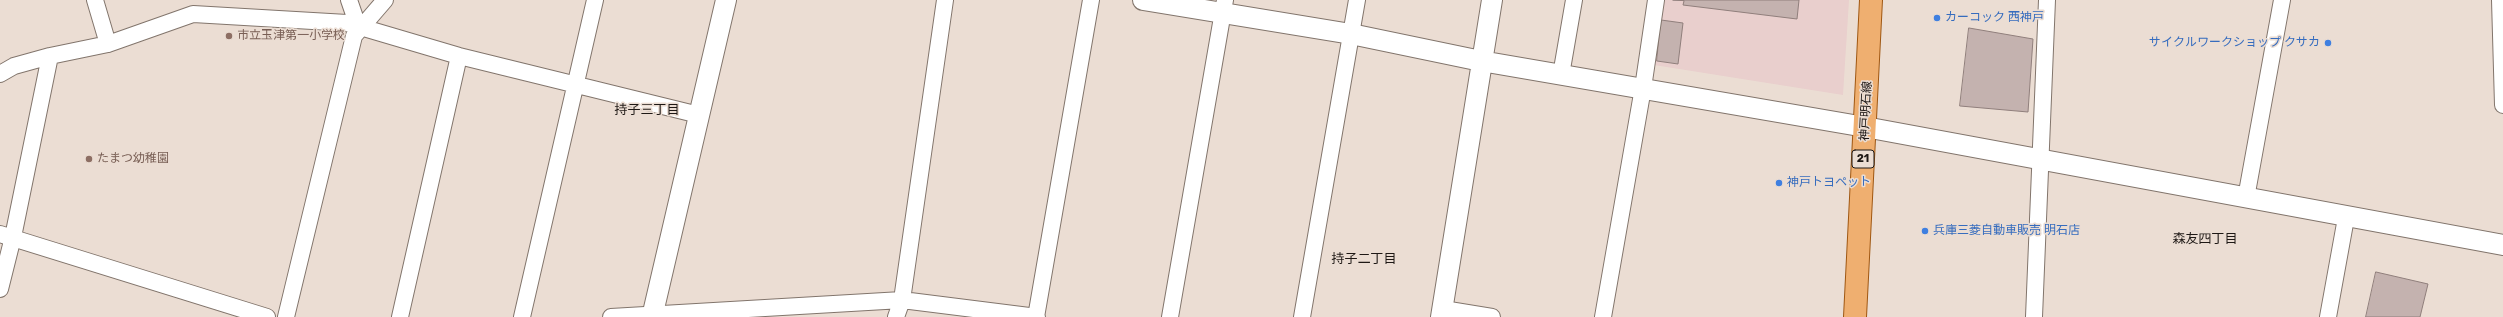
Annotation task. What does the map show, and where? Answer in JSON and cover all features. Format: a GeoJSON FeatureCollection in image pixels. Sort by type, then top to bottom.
{"type":"FeatureCollection","features":[{"type":"Feature","properties":{"kind":"main road","name":"神戸明石線"},"geometry":{"type":"LineString","coordinates":[[1855,317],[1871,0]]}},
{"type":"Feature","properties":{"kind":"street"},"geometry":{"type":"LineString","coordinates":[[95,0],[108,44]]}},
{"type":"Feature","properties":{"kind":"street"},"geometry":{"type":"LineString","coordinates":[[349,0],[359,29]]}},
{"type":"Feature","properties":{"kind":"street"},"geometry":{"type":"LineString","coordinates":[[286,317],[354,36],[385,0]]}},
{"type":"Feature","properties":{"kind":"street"},"geometry":{"type":"LineString","coordinates":[[522,317],[595,0]]}},
{"type":"Feature","properties":{"kind":"street"},"geometry":{"type":"LineString","coordinates":[[652,316],[726,0]]}},
{"type":"Feature","properties":{"kind":"street"},"geometry":{"type":"LineString","coordinates":[[896,317],[902,300],[945,0]]}},
{"type":"Feature","properties":{"kind":"street"},"geometry":{"type":"LineString","coordinates":[[611,317],[652,316],[902,300],[1036,317],[1091,0]]}},
{"type":"Feature","properties":{"kind":"street"},"geometry":{"type":"LineString","coordinates":[[1143,0],[1224,7],[1481,61],[1865,127],[2040,161],[2503,246]]}},
{"type":"Feature","properties":{"kind":"street"},"geometry":{"type":"LineString","coordinates":[[1302,317],[1357,0]]}},
{"type":"Feature","properties":{"kind":"street"},"geometry":{"type":"LineString","coordinates":[[1492,0],[1481,61],[1442,313],[1492,317]]}},
{"type":"Feature","properties":{"kind":"street"},"geometry":{"type":"LineString","coordinates":[[1561,75],[1574,0]]}},
{"type":"Feature","properties":{"kind":"street"},"geometry":{"type":"LineString","coordinates":[[1603,317],[1643,88],[1656,0]]}},
{"type":"Feature","properties":{"kind":"street"},"geometry":{"type":"LineString","coordinates":[[2034,317],[2048,0]]}},
{"type":"Feature","properties":{"kind":"street"},"geometry":{"type":"LineString","coordinates":[[2246,198],[2282,0]]}},
{"type":"Feature","properties":{"kind":"street"},"geometry":{"type":"LineString","coordinates":[[2500,0],[2503,106]]}},
{"type":"Feature","properties":{"kind":"street"},"geometry":{"type":"LineString","coordinates":[[1170,317],[1224,7]]}},
{"type":"Feature","properties":{"kind":"street"},"geometry":{"type":"LineString","coordinates":[[0,74],[14,66],[50,56],[108,44],[193,14],[347,23],[359,29],[459,56],[699,115]]}},
{"type":"Feature","properties":{"kind":"street"},"geometry":{"type":"LineString","coordinates":[[0,289],[7,236],[50,56]]}},
{"type":"Feature","properties":{"kind":"street"},"geometry":{"type":"LineString","coordinates":[[400,317],[459,56]]}},
{"type":"Feature","properties":{"kind":"street"},"geometry":{"type":"LineString","coordinates":[[2328,317],[2346,218]]}},
{"type":"Feature","properties":{"kind":"street"},"geometry":{"type":"LineString","coordinates":[[7,236],[267,317]]}},
{"type":"Feature","properties":{"kind":"shaded area"},"geometry":{"type":"Polygon","coordinates":[[[1664,0],[1849,0],[1843,95],[1654,65],[1664,0]]]}},
{"type":"Feature","properties":{"kind":"building"},"geometry":{"type":"Polygon","coordinates":[[[1673,0],[1799,0],[1797,19],[1683,5],[1684,1],[1673,0]]]}},
{"type":"Feature","properties":{"kind":"building"},"geometry":{"type":"Polygon","coordinates":[[[1661,20],[1683,23],[1678,64],[1657,61],[1661,20]]]}},
{"type":"Feature","properties":{"kind":"building"},"geometry":{"type":"Polygon","coordinates":[[[1969,28],[2033,39],[2028,112],[1960,106],[1969,28]]]}},
{"type":"Feature","properties":{"kind":"building"},"geometry":{"type":"Polygon","coordinates":[[[2376,272],[2428,284],[2420,317],[2366,317],[2376,272]]]}},
{"type":"Feature","properties":{"kind":"place","name":"カーコック 西神戸"},"geometry":{"type":"Point","coordinates":[1937,18]}},
{"type":"Feature","properties":{"kind":"place","name":"市立玉津第一小学校"},"geometry":{"type":"Point","coordinates":[229,36]}},
{"type":"Feature","properties":{"kind":"place","name":"サイクルワークショップ クサカ"},"geometry":{"type":"Point","coordinates":[2328,43]}},
{"type":"Feature","properties":{"kind":"place","name":"たまつ幼稚園"},"geometry":{"type":"Point","coordinates":[89,159]}},
{"type":"Feature","properties":{"kind":"place","name":"神戸トヨペット"},"geometry":{"type":"Point","coordinates":[1779,183]}},
{"type":"Feature","properties":{"kind":"place","name":"兵庫三菱自動車販売 明石店"},"geometry":{"type":"Point","coordinates":[1925,231]}},
{"type":"Feature","properties":{"kind":"district","name":"持子三丁目"},"geometry":{"type":"Point","coordinates":[647,110]}},
{"type":"Feature","properties":{"kind":"district","name":"森友四丁目"},"geometry":{"type":"Point","coordinates":[2205,239]}},
{"type":"Feature","properties":{"kind":"district","name":"持子二丁目"},"geometry":{"type":"Point","coordinates":[1364,259]}}]}
